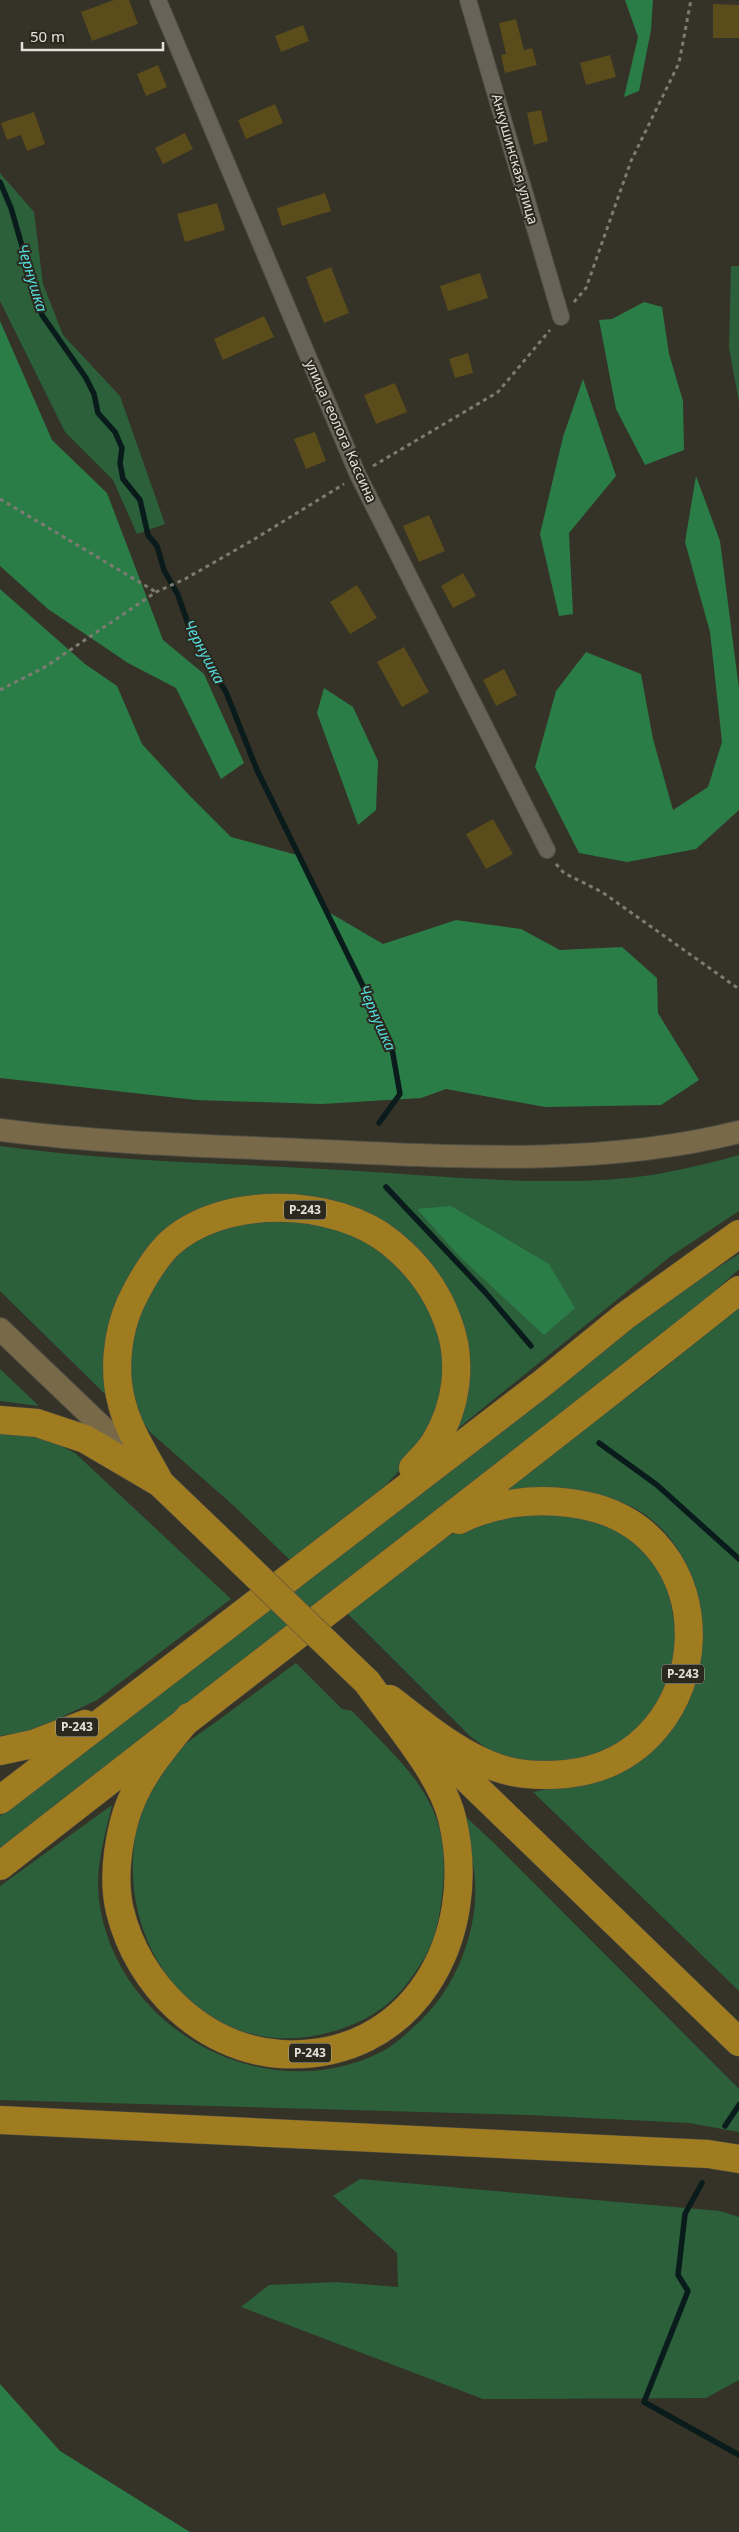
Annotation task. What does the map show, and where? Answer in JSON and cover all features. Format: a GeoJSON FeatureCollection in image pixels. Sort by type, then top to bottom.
{"type":"FeatureCollection","features":[{"type":"Feature","properties":{"kind":"highway","name":"Р-243"},"geometry":{"type":"LineString","coordinates":[[160,1483],[131,1429],[122,1404],[118,1379],[118,1354],[125,1316],[141,1278],[167,1246],[191,1228],[224,1215],[284,1207],[321,1212],[360,1224],[390,1242],[419,1269],[442,1304],[455,1338],[458,1373],[447,1418],[434,1443],[378,1509]]}},
{"type":"Feature","properties":{"kind":"highway","name":"Р-243"},"geometry":{"type":"LineString","coordinates":[[0,1800],[544,1382],[625,1316],[739,1234]]}},
{"type":"Feature","properties":{"kind":"highway","name":"Р-243"},"geometry":{"type":"LineString","coordinates":[[0,1866],[423,1539],[739,1290]]}},
{"type":"Feature","properties":{"kind":"highway","name":"Р-243"},"geometry":{"type":"LineString","coordinates":[[0,1420],[37,1423],[85,1439],[160,1483],[739,2042]]}},
{"type":"Feature","properties":{"kind":"highway","name":"Р-243"},"geometry":{"type":"LineString","coordinates":[[366,1682],[447,1743],[475,1758],[499,1768],[548,1774],[579,1772],[600,1766],[619,1759],[639,1746],[660,1723],[679,1688],[689,1647],[688,1621],[684,1596],[667,1557],[641,1529],[624,1518],[605,1509],[571,1503],[510,1504],[471,1514],[423,1539]]}},
{"type":"Feature","properties":{"kind":"highway","name":"Р-243"},"geometry":{"type":"LineString","coordinates":[[189,1718],[148,1767],[125,1820],[118,1852],[116,1882],[119,1909],[139,1964],[158,1988],[180,2010],[221,2039],[278,2054],[306,2053],[342,2047],[368,2036],[393,2021],[417,1997],[437,1969],[454,1920],[458,1878],[452,1817],[440,1790],[420,1755],[366,1682]]}},
{"type":"Feature","properties":{"kind":"highway","name":"Р-243"},"geometry":{"type":"LineString","coordinates":[[0,1751],[33,1744],[84,1724],[147,1688]]}},
{"type":"Feature","properties":{"kind":"highway"},"geometry":{"type":"LineString","coordinates":[[0,2120],[708,2154],[739,2158]]}},
{"type":"Feature","properties":{"kind":"main road"},"geometry":{"type":"LineString","coordinates":[[0,1130],[46,1136],[228,1147],[496,1157],[569,1156],[627,1151],[679,1145],[739,1132]]}},
{"type":"Feature","properties":{"kind":"main road","name":"Р-243"},"geometry":{"type":"LineString","coordinates":[[0,1329],[160,1483]]}},
{"type":"Feature","properties":{"kind":"street","name":"улица геолога Кассина"},"geometry":{"type":"LineString","coordinates":[[158,0],[358,475],[547,850]]}},
{"type":"Feature","properties":{"kind":"street","name":"Анкушинская улица"},"geometry":{"type":"LineString","coordinates":[[468,0],[561,317]]}},
{"type":"Feature","properties":{"kind":"path"},"geometry":{"type":"LineString","coordinates":[[680,63],[691,0]]}},
{"type":"Feature","properties":{"kind":"path"},"geometry":{"type":"LineString","coordinates":[[0,690],[44,667],[156,592],[185,580],[358,475]]}},
{"type":"Feature","properties":{"kind":"path"},"geometry":{"type":"LineString","coordinates":[[0,499],[156,592]]}},
{"type":"Feature","properties":{"kind":"path"},"geometry":{"type":"LineString","coordinates":[[547,850],[564,873],[602,892],[739,989]]}},
{"type":"Feature","properties":{"kind":"green space"},"geometry":{"type":"Polygon","coordinates":[[[625,0],[653,0],[651,30],[639,91],[624,97],[638,37],[625,0]]]}},
{"type":"Feature","properties":{"kind":"green space"},"geometry":{"type":"Polygon","coordinates":[[[0,173],[34,212],[43,284],[63,335],[120,396],[165,524],[137,534],[113,480],[65,432],[0,301],[0,173]]]}},
{"type":"Feature","properties":{"kind":"green space"},"geometry":{"type":"Polygon","coordinates":[[[731,266],[739,266],[739,402],[729,348],[731,266]]]}},
{"type":"Feature","properties":{"kind":"green space"},"geometry":{"type":"Polygon","coordinates":[[[644,302],[662,307],[669,354],[683,401],[684,450],[645,465],[616,409],[599,320],[612,319],[644,302]]]}},
{"type":"Feature","properties":{"kind":"green space"},"geometry":{"type":"Polygon","coordinates":[[[0,321],[52,440],[107,493],[163,640],[204,674],[244,763],[221,779],[176,688],[128,663],[48,609],[0,566],[0,321]]]}},
{"type":"Feature","properties":{"kind":"green space"},"geometry":{"type":"Polygon","coordinates":[[[583,379],[616,476],[569,533],[573,614],[559,616],[540,534],[563,437],[583,379]]]}},
{"type":"Feature","properties":{"kind":"green space"},"geometry":{"type":"Polygon","coordinates":[[[696,476],[720,541],[739,689],[739,810],[696,849],[627,862],[579,853],[535,767],[556,691],[586,652],[641,674],[653,739],[673,810],[708,787],[722,742],[710,632],[685,542],[696,476]]]}},
{"type":"Feature","properties":{"kind":"green space"},"geometry":{"type":"Polygon","coordinates":[[[0,589],[85,664],[117,686],[142,744],[231,837],[297,855],[325,910],[383,944],[456,920],[521,929],[560,950],[622,947],[657,978],[658,1013],[699,1080],[661,1105],[545,1107],[446,1089],[421,1098],[322,1104],[196,1100],[0,1078],[0,589]]]}},
{"type":"Feature","properties":{"kind":"green space"},"geometry":{"type":"Polygon","coordinates":[[[324,688],[353,707],[378,761],[376,810],[358,825],[317,713],[324,688]]]}},
{"type":"Feature","properties":{"kind":"green space"},"geometry":{"type":"Polygon","coordinates":[[[0,1146],[162,1161],[476,1179],[552,1181],[628,1178],[684,1169],[739,1155],[739,1211],[671,1256],[451,1434],[454,1305],[311,1197],[148,1254],[108,1397],[0,1291],[0,1146]]]}},
{"type":"Feature","properties":{"kind":"green space"},"geometry":{"type":"Polygon","coordinates":[[[451,1206],[549,1264],[575,1308],[544,1335],[460,1257],[417,1209],[451,1206]]]}},
{"type":"Feature","properties":{"kind":"green space"},"geometry":{"type":"Polygon","coordinates":[[[294,1219],[358,1233],[399,1263],[434,1314],[445,1351],[440,1399],[423,1439],[407,1462],[385,1486],[290,1560],[234,1506],[150,1432],[137,1413],[127,1366],[137,1317],[157,1277],[179,1253],[191,1243],[223,1227],[259,1220],[294,1219]]]}},
{"type":"Feature","properties":{"kind":"green space"},"geometry":{"type":"Polygon","coordinates":[[[739,1254],[739,1269],[702,1303],[588,1399],[0,1850],[0,1816],[517,1415],[681,1291],[739,1254]]]}},
{"type":"Feature","properties":{"kind":"green space"},"geometry":{"type":"Polygon","coordinates":[[[739,1307],[739,1991],[533,1792],[589,1782],[614,1774],[651,1753],[676,1724],[692,1691],[700,1655],[700,1618],[693,1582],[678,1550],[655,1523],[624,1503],[607,1497],[574,1492],[558,1492],[490,1500],[652,1378],[739,1307]]]}},
{"type":"Feature","properties":{"kind":"green space"},"geometry":{"type":"Polygon","coordinates":[[[0,1369],[39,1406],[0,1401],[0,1369]]]}},
{"type":"Feature","properties":{"kind":"green space"},"geometry":{"type":"Polygon","coordinates":[[[0,1433],[39,1438],[75,1453],[231,1599],[97,1700],[35,1730],[0,1736],[0,1433]]]}},
{"type":"Feature","properties":{"kind":"green space"},"geometry":{"type":"Polygon","coordinates":[[[553,1510],[627,1530],[667,1580],[678,1647],[662,1700],[629,1738],[581,1760],[529,1763],[491,1751],[471,1737],[344,1610],[407,1563],[457,1532],[493,1518],[553,1510]]]}},
{"type":"Feature","properties":{"kind":"green space"},"geometry":{"type":"Polygon","coordinates":[[[296,1663],[342,1709],[352,1711],[398,1759],[416,1781],[429,1802],[439,1826],[443,1852],[443,1884],[438,1921],[433,1939],[416,1971],[398,1995],[372,2015],[352,2025],[331,2032],[296,2038],[262,2036],[231,2027],[203,2011],[178,1989],[158,1962],[144,1931],[135,1897],[133,1852],[138,1821],[148,1791],[168,1760],[184,1745],[296,1663]]]}},
{"type":"Feature","properties":{"kind":"green space"},"geometry":{"type":"Polygon","coordinates":[[[112,1805],[101,1852],[98,1875],[99,1899],[111,1945],[133,1985],[163,2019],[201,2045],[243,2063],[288,2071],[334,2068],[379,2053],[390,2047],[418,2023],[430,2011],[449,1983],[464,1952],[473,1920],[475,1881],[465,1816],[739,2089],[739,2132],[689,2123],[529,2115],[0,2100],[0,1886],[112,1805]]]}},
{"type":"Feature","properties":{"kind":"green space"},"geometry":{"type":"Polygon","coordinates":[[[360,2179],[720,2211],[739,2217],[739,2380],[706,2398],[483,2399],[241,2307],[269,2285],[337,2282],[398,2287],[397,2253],[333,2196],[360,2179]]]}},
{"type":"Feature","properties":{"kind":"green space"},"geometry":{"type":"Polygon","coordinates":[[[0,2384],[60,2451],[190,2532],[0,2532],[0,2384]]]}},
{"type":"Feature","properties":{"kind":"building"},"geometry":{"type":"Polygon","coordinates":[[[114,0],[129,0],[138,24],[92,41],[81,12],[114,0]]]}},
{"type":"Feature","properties":{"kind":"building"},"geometry":{"type":"Polygon","coordinates":[[[713,4],[739,5],[739,38],[713,38],[713,4]]]}},
{"type":"Feature","properties":{"kind":"building"},"geometry":{"type":"Polygon","coordinates":[[[516,19],[524,50],[532,48],[537,65],[505,73],[501,55],[506,54],[499,23],[516,19]]]}},
{"type":"Feature","properties":{"kind":"building"},"geometry":{"type":"Polygon","coordinates":[[[303,25],[309,41],[281,52],[275,36],[303,25]]]}},
{"type":"Feature","properties":{"kind":"building"},"geometry":{"type":"Polygon","coordinates":[[[610,55],[616,77],[586,85],[580,63],[610,55]]]}},
{"type":"Feature","properties":{"kind":"building"},"geometry":{"type":"Polygon","coordinates":[[[158,65],[167,87],[146,96],[137,74],[158,65]]]}},
{"type":"Feature","properties":{"kind":"building"},"geometry":{"type":"Polygon","coordinates":[[[275,104],[283,123],[246,139],[238,120],[275,104]]]}},
{"type":"Feature","properties":{"kind":"building"},"geometry":{"type":"Polygon","coordinates":[[[541,110],[548,141],[534,145],[527,113],[541,110]]]}},
{"type":"Feature","properties":{"kind":"building"},"geometry":{"type":"Polygon","coordinates":[[[34,112],[45,144],[27,151],[21,135],[7,140],[1,123],[34,112]]]}},
{"type":"Feature","properties":{"kind":"building"},"geometry":{"type":"Polygon","coordinates":[[[185,133],[193,149],[163,164],[155,148],[185,133]]]}},
{"type":"Feature","properties":{"kind":"building"},"geometry":{"type":"Polygon","coordinates":[[[325,193],[331,211],[282,226],[277,208],[325,193]]]}},
{"type":"Feature","properties":{"kind":"building"},"geometry":{"type":"Polygon","coordinates":[[[217,203],[225,230],[185,242],[177,214],[217,203]]]}},
{"type":"Feature","properties":{"kind":"building"},"geometry":{"type":"Polygon","coordinates":[[[331,267],[349,313],[324,323],[306,277],[331,267]]]}},
{"type":"Feature","properties":{"kind":"building"},"geometry":{"type":"Polygon","coordinates":[[[480,273],[488,298],[448,311],[440,286],[480,273]]]}},
{"type":"Feature","properties":{"kind":"building"},"geometry":{"type":"Polygon","coordinates":[[[264,316],[274,337],[223,360],[214,339],[264,316]]]}},
{"type":"Feature","properties":{"kind":"building"},"geometry":{"type":"Polygon","coordinates":[[[468,353],[473,373],[455,378],[449,359],[468,353]]]}},
{"type":"Feature","properties":{"kind":"building"},"geometry":{"type":"Polygon","coordinates":[[[395,383],[407,412],[376,424],[364,395],[395,383]]]}},
{"type":"Feature","properties":{"kind":"building"},"geometry":{"type":"Polygon","coordinates":[[[315,432],[326,461],[306,469],[294,439],[315,432]]]}},
{"type":"Feature","properties":{"kind":"building"},"geometry":{"type":"Polygon","coordinates":[[[429,515],[445,551],[419,562],[403,526],[429,515]]]}},
{"type":"Feature","properties":{"kind":"building"},"geometry":{"type":"Polygon","coordinates":[[[463,573],[476,596],[453,608],[441,586],[463,573]]]}},
{"type":"Feature","properties":{"kind":"building"},"geometry":{"type":"Polygon","coordinates":[[[357,585],[377,618],[350,634],[330,602],[357,585]]]}},
{"type":"Feature","properties":{"kind":"building"},"geometry":{"type":"Polygon","coordinates":[[[404,647],[429,692],[402,707],[377,662],[404,647]]]}},
{"type":"Feature","properties":{"kind":"building"},"geometry":{"type":"Polygon","coordinates":[[[504,669],[517,695],[496,706],[483,680],[504,669]]]}},
{"type":"Feature","properties":{"kind":"building"},"geometry":{"type":"Polygon","coordinates":[[[493,819],[513,854],[486,869],[466,834],[493,819]]]}},
{"type":"Feature","properties":{"kind":"waterway","name":"Чернушка"},"geometry":{"type":"LineString","coordinates":[[0,182],[11,208],[42,315],[86,378],[94,394],[98,413],[115,432],[122,448],[120,463],[123,479],[140,500],[148,535],[157,546],[164,570],[178,595],[194,641],[226,692],[257,770],[391,1043],[400,1094],[379,1123]]}},
{"type":"Feature","properties":{"kind":"waterway"},"geometry":{"type":"LineString","coordinates":[[386,1187],[485,1292],[531,1346]]}},
{"type":"Feature","properties":{"kind":"waterway"},"geometry":{"type":"LineString","coordinates":[[599,1443],[657,1485],[739,1559]]}},
{"type":"Feature","properties":{"kind":"waterway"},"geometry":{"type":"LineString","coordinates":[[725,2126],[739,2105]]}},
{"type":"Feature","properties":{"kind":"waterway"},"geometry":{"type":"LineString","coordinates":[[702,2183],[685,2214],[678,2275],[688,2291],[644,2402],[739,2455]]}}]}
